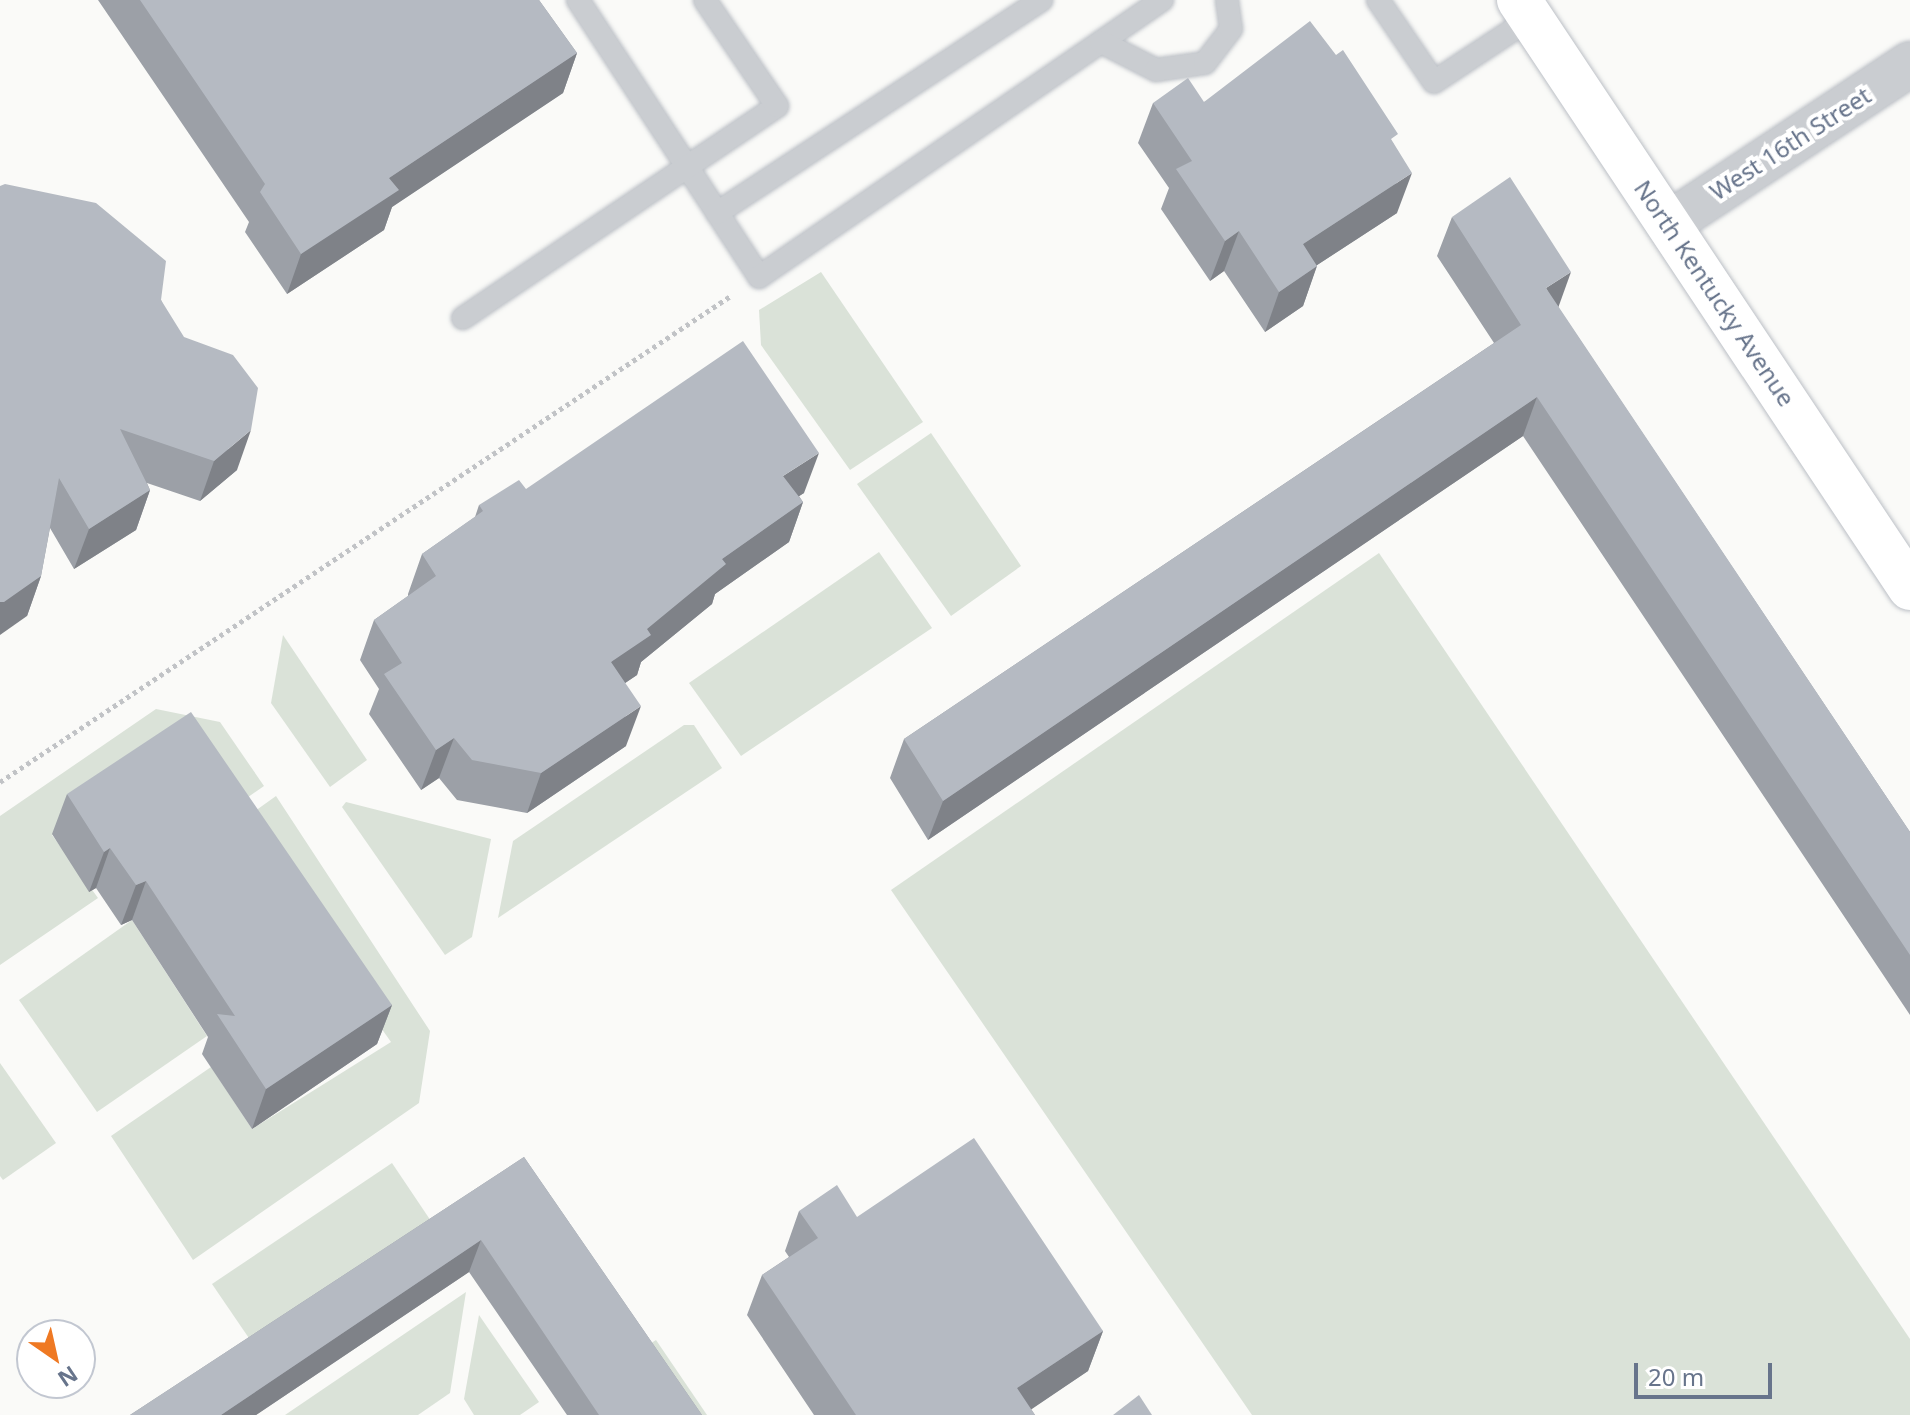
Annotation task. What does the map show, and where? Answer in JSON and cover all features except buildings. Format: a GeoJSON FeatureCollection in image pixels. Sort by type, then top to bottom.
{"type":"FeatureCollection","features":[{"type":"Feature","properties":{"kind":"street","name":"North Kentucky Avenue"},"geometry":{"type":"LineString","coordinates":[[1525,9],[1910,588]]}},
{"type":"Feature","properties":{"kind":"street","name":"West 16th Street"},"geometry":{"type":"LineString","coordinates":[[1670,223],[1910,64]]}},
{"type":"Feature","properties":{"kind":"lane"},"geometry":{"type":"LineString","coordinates":[[578,0],[759,277],[1162,0]]}},
{"type":"Feature","properties":{"kind":"lane"},"geometry":{"type":"LineString","coordinates":[[463,318],[777,106],[705,0]]}},
{"type":"Feature","properties":{"kind":"lane"},"geometry":{"type":"LineString","coordinates":[[717,213],[1041,0]]}},
{"type":"Feature","properties":{"kind":"lane"},"geometry":{"type":"LineString","coordinates":[[1101,42],[1156,70],[1205,63],[1231,29],[1227,0]]}},
{"type":"Feature","properties":{"kind":"lane"},"geometry":{"type":"LineString","coordinates":[[1378,0],[1434,82],[1525,9]]}},
{"type":"Feature","properties":{"kind":"path"},"geometry":{"type":"LineString","coordinates":[[0,782],[759,277]]}},
{"type":"Feature","properties":{"kind":"shaded area"},"geometry":{"type":"Polygon","coordinates":[[[821,272],[923,422],[850,470],[761,345],[759,310],[821,272]]]}},
{"type":"Feature","properties":{"kind":"shaded area"},"geometry":{"type":"Polygon","coordinates":[[[931,433],[1021,566],[951,616],[857,484],[931,433]]]}},
{"type":"Feature","properties":{"kind":"shaded area"},"geometry":{"type":"Polygon","coordinates":[[[879,552],[932,628],[741,756],[689,683],[879,552]]]}},
{"type":"Feature","properties":{"kind":"shaded area"},"geometry":{"type":"Polygon","coordinates":[[[1379,553],[1910,1339],[1910,1415],[1252,1415],[891,890],[1379,553]]]}},
{"type":"Feature","properties":{"kind":"shaded area"},"geometry":{"type":"Polygon","coordinates":[[[283,635],[367,760],[330,787],[271,703],[283,635]]]}},
{"type":"Feature","properties":{"kind":"shaded area"},"geometry":{"type":"Polygon","coordinates":[[[156,709],[220,722],[264,786],[227,812],[52,835],[98,898],[0,965],[0,816],[156,709]]]}},
{"type":"Feature","properties":{"kind":"shaded area"},"geometry":{"type":"Polygon","coordinates":[[[684,725],[694,725],[722,768],[498,918],[513,841],[684,725]]]}},
{"type":"Feature","properties":{"kind":"shaded area"},"geometry":{"type":"Polygon","coordinates":[[[276,796],[430,1031],[419,1103],[193,1260],[111,1136],[211,1067],[252,1129],[391,1042],[237,824],[276,796]]]}},
{"type":"Feature","properties":{"kind":"shaded area"},"geometry":{"type":"Polygon","coordinates":[[[346,802],[491,839],[472,937],[445,955],[342,807],[346,802]]]}},
{"type":"Feature","properties":{"kind":"shaded area"},"geometry":{"type":"Polygon","coordinates":[[[132,920],[207,1036],[97,1112],[19,1000],[132,920]]]}},
{"type":"Feature","properties":{"kind":"shaded area"},"geometry":{"type":"Polygon","coordinates":[[[0,1063],[56,1143],[3,1180],[0,1176],[0,1063]]]}},
{"type":"Feature","properties":{"kind":"shaded area"},"geometry":{"type":"Polygon","coordinates":[[[392,1163],[437,1230],[257,1350],[212,1284],[392,1163]]]}},
{"type":"Feature","properties":{"kind":"shaded area"},"geometry":{"type":"Polygon","coordinates":[[[466,1292],[450,1393],[418,1415],[285,1415],[466,1292]]]}},
{"type":"Feature","properties":{"kind":"shaded area"},"geometry":{"type":"Polygon","coordinates":[[[479,1315],[539,1402],[520,1415],[474,1415],[464,1399],[479,1315]]]}},
{"type":"Feature","properties":{"kind":"shaded area"},"geometry":{"type":"Polygon","coordinates":[[[656,1340],[707,1415],[669,1415],[629,1357],[656,1340]]]}}]}
